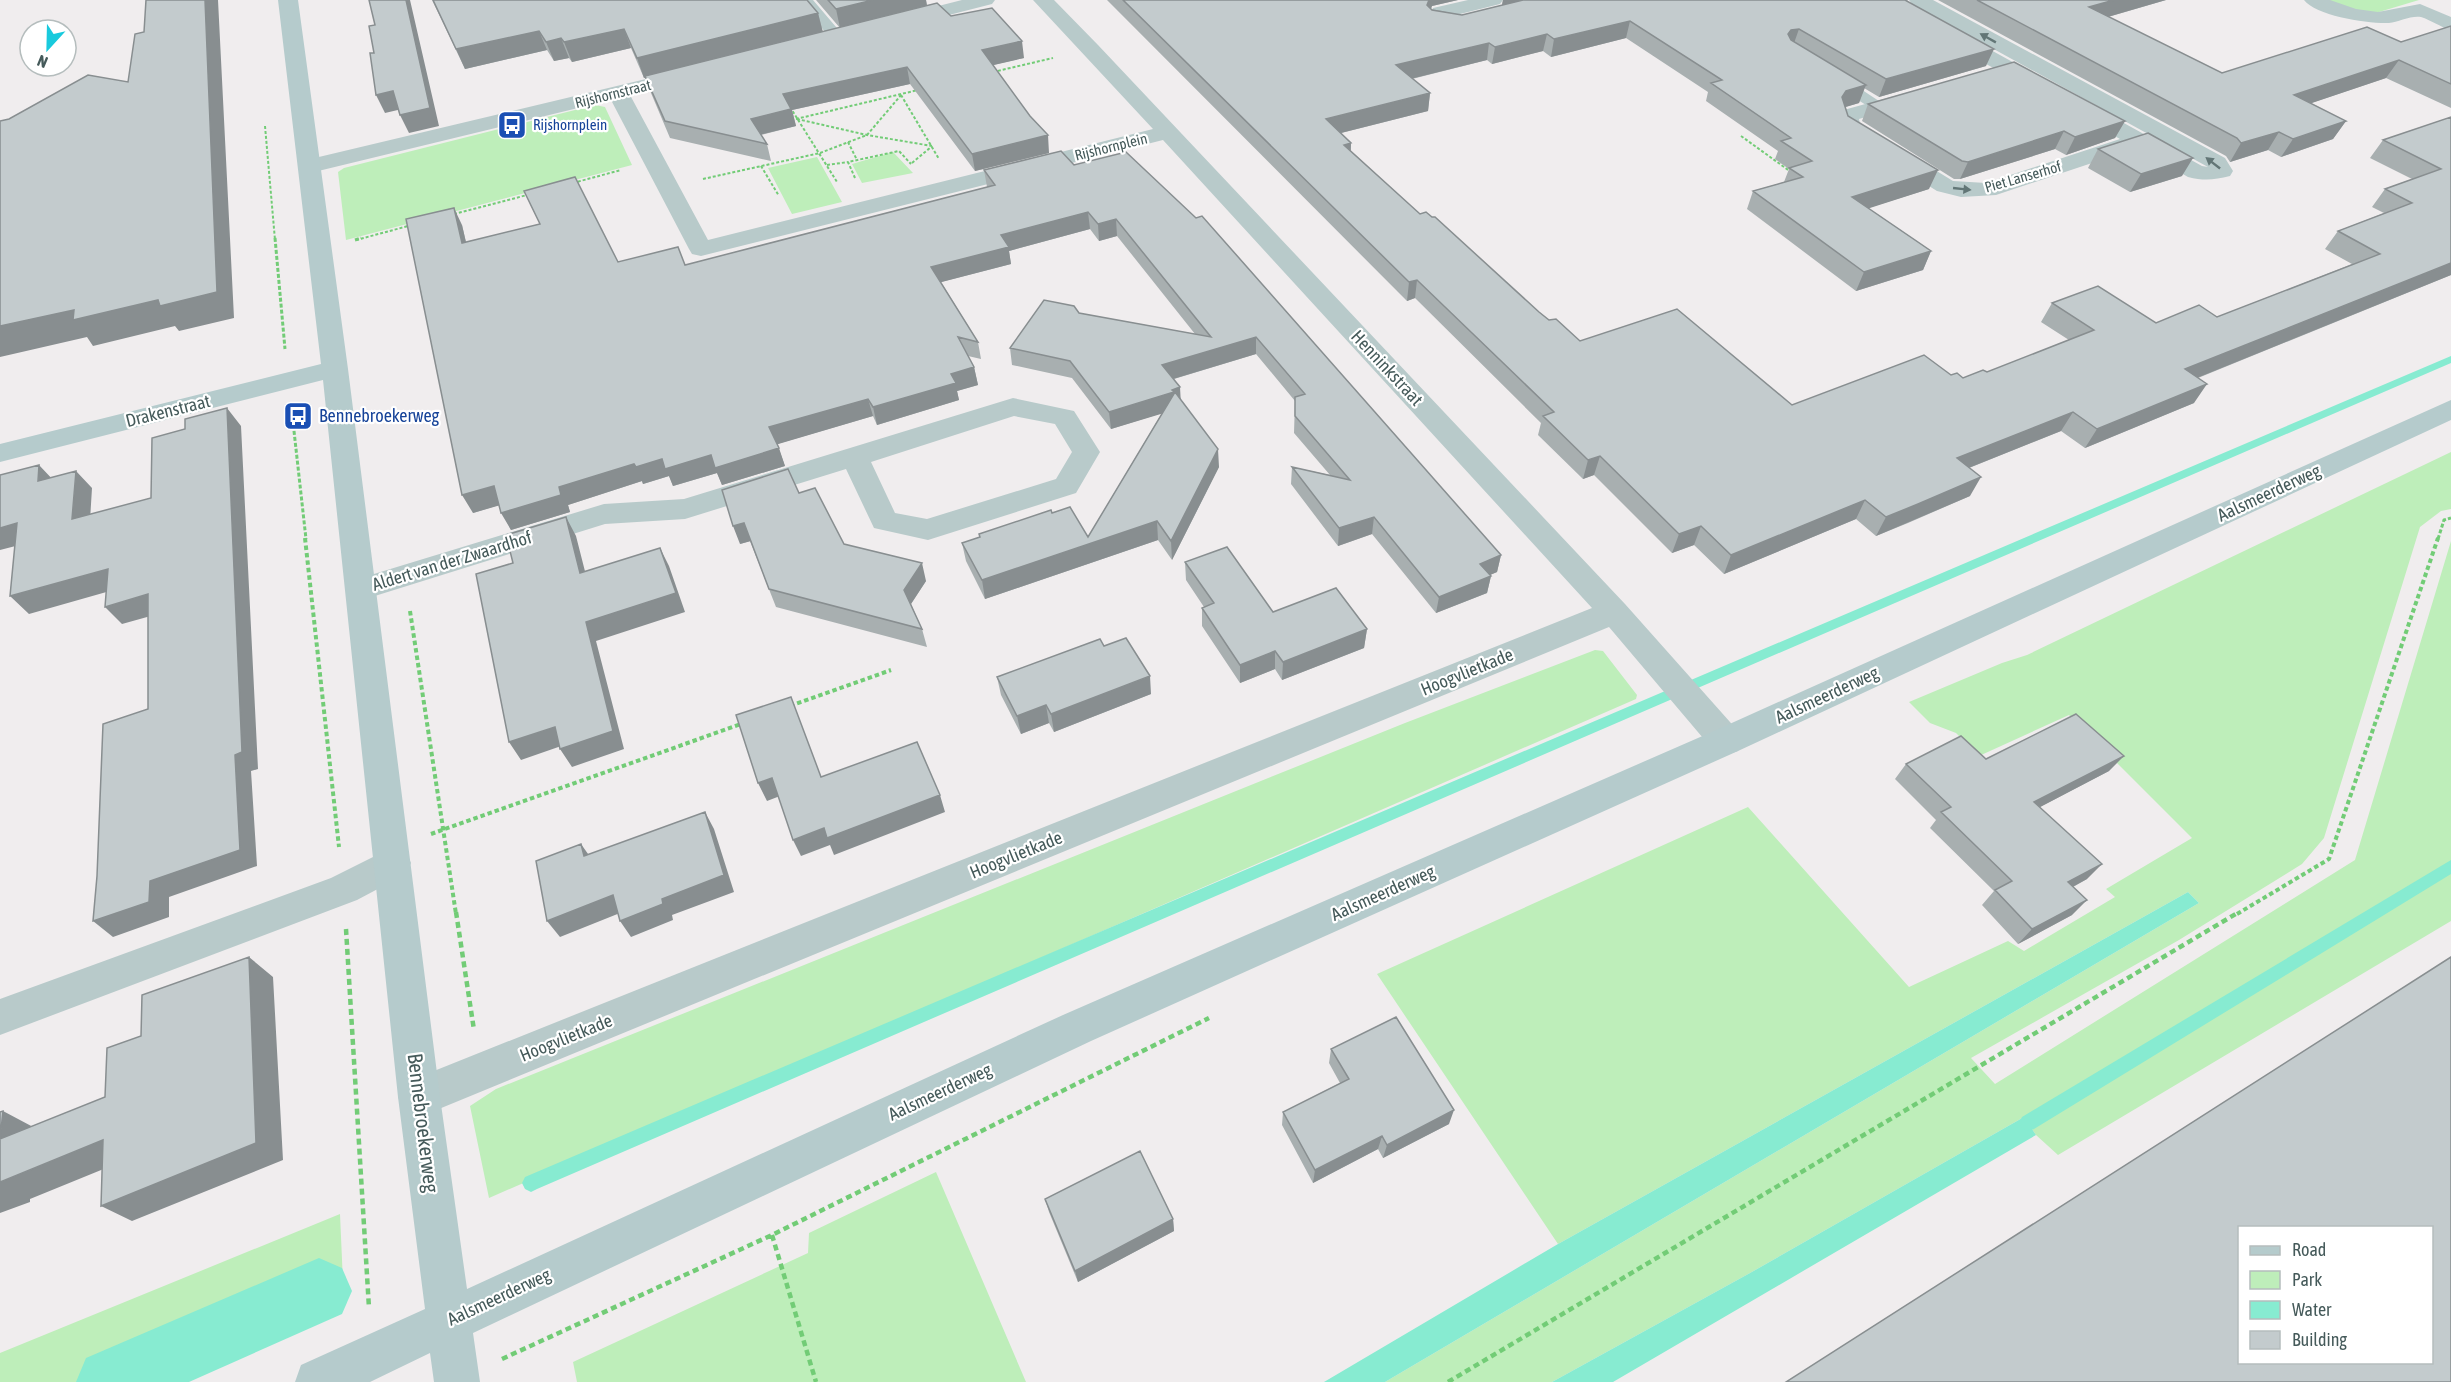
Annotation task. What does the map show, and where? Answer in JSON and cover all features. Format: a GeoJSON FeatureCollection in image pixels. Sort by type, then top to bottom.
{"type":"FeatureCollection","features":[{"type":"Feature","properties":{"kind":"street","name":"Bennebroekerweg"},"geometry":{"type":"LineString","coordinates":[[288,0],[362,590],[419,1097],[457,1381]]}},
{"type":"Feature","properties":{"kind":"street"},"geometry":{"type":"LineString","coordinates":[[880,26],[985,0]]}},
{"type":"Feature","properties":{"kind":"street","name":"Henninkstraat"},"geometry":{"type":"LineString","coordinates":[[1043,0],[1614,612],[1712,726]]}},
{"type":"Feature","properties":{"kind":"street"},"geometry":{"type":"LineString","coordinates":[[1493,0],[1440,12],[1437,21],[1459,24],[1558,0]]}},
{"type":"Feature","properties":{"kind":"street"},"geometry":{"type":"LineString","coordinates":[[1886,0],[2196,172],[2209,174],[2222,171],[2217,163],[1919,0]]}},
{"type":"Feature","properties":{"kind":"street"},"geometry":{"type":"LineString","coordinates":[[2314,0],[2339,11],[2363,17],[2396,18],[2451,0]]}},
{"type":"Feature","properties":{"kind":"street"},"geometry":{"type":"LineString","coordinates":[[2420,10],[2451,24]]}},
{"type":"Feature","properties":{"kind":"street"},"geometry":{"type":"LineString","coordinates":[[815,42],[858,32]]}},
{"type":"Feature","properties":{"kind":"street"},"geometry":{"type":"LineString","coordinates":[[1977,78],[2032,62]]}},
{"type":"Feature","properties":{"kind":"street","name":"Rijshornstraat"},"geometry":{"type":"LineString","coordinates":[[310,166],[716,68]]}},
{"type":"Feature","properties":{"kind":"street","name":"Piet Lanserhof"},"geometry":{"type":"LineString","coordinates":[[1934,91],[1848,116],[1850,127],[1945,186],[1961,190],[1988,190],[2162,133]]}},
{"type":"Feature","properties":{"kind":"street","name":"Rijshornplein"},"geometry":{"type":"LineString","coordinates":[[618,93],[701,249],[1168,132]]}},
{"type":"Feature","properties":{"kind":"street","name":"Drakenstraat"},"geometry":{"type":"LineString","coordinates":[[0,453],[335,369]]}},
{"type":"Feature","properties":{"kind":"street","name":"Aldert van der Zwaardhof"},"geometry":{"type":"LineString","coordinates":[[362,590],[604,514],[685,509],[1013,407],[1064,417],[1086,452],[1066,486],[928,530],[884,521],[855,457]]}},
{"type":"Feature","properties":{"kind":"street","name":"Aalsmeerderweg"},"geometry":{"type":"LineString","coordinates":[[318,1382],[1077,1028],[1712,726],[2451,409]]}},
{"type":"Feature","properties":{"kind":"street","name":"Hoogvlietkade"},"geometry":{"type":"LineString","coordinates":[[419,1097],[1614,612]]}},
{"type":"Feature","properties":{"kind":"street"},"geometry":{"type":"LineString","coordinates":[[0,1017],[344,889],[392,855]]}},
{"type":"Feature","properties":{"kind":"lane"},"geometry":{"type":"LineString","coordinates":[[805,0],[837,37]]}},
{"type":"Feature","properties":{"kind":"lane"},"geometry":{"type":"LineString","coordinates":[[1822,71],[1880,107]]}},
{"type":"Feature","properties":{"kind":"path"},"geometry":{"type":"LineString","coordinates":[[992,72],[1091,49]]}},
{"type":"Feature","properties":{"kind":"path"},"geometry":{"type":"LineString","coordinates":[[796,119],[924,88]]}},
{"type":"Feature","properties":{"kind":"path"},"geometry":{"type":"LineString","coordinates":[[667,186],[820,153],[867,135],[901,94]]}},
{"type":"Feature","properties":{"kind":"path"},"geometry":{"type":"LineString","coordinates":[[901,94],[955,186]]}},
{"type":"Feature","properties":{"kind":"path"},"geometry":{"type":"LineString","coordinates":[[786,101],[854,211]]}},
{"type":"Feature","properties":{"kind":"path"},"geometry":{"type":"LineString","coordinates":[[796,119],[867,135],[932,146]]}},
{"type":"Feature","properties":{"kind":"path"},"geometry":{"type":"LineString","coordinates":[[265,125],[288,380],[344,889],[372,1355]]}},
{"type":"Feature","properties":{"kind":"path"},"geometry":{"type":"LineString","coordinates":[[1742,136],[1799,178]]}},
{"type":"Feature","properties":{"kind":"path"},"geometry":{"type":"LineString","coordinates":[[848,142],[857,160]]}},
{"type":"Feature","properties":{"kind":"path"},"geometry":{"type":"LineString","coordinates":[[910,164],[932,146]]}},
{"type":"Feature","properties":{"kind":"path"},"geometry":{"type":"LineString","coordinates":[[573,183],[654,162]]}},
{"type":"Feature","properties":{"kind":"path"},"geometry":{"type":"LineString","coordinates":[[827,165],[848,162]]}},
{"type":"Feature","properties":{"kind":"path"},"geometry":{"type":"LineString","coordinates":[[445,216],[538,192]]}},
{"type":"Feature","properties":{"kind":"path"},"geometry":{"type":"LineString","coordinates":[[354,251],[353,240],[422,222]]}},
{"type":"Feature","properties":{"kind":"path"},"geometry":{"type":"LineString","coordinates":[[1448,1382],[2329,859],[2444,520],[2451,518]]}},
{"type":"Feature","properties":{"kind":"path"},"geometry":{"type":"LineString","coordinates":[[404,576],[480,1072]]}},
{"type":"Feature","properties":{"kind":"path"},"geometry":{"type":"LineString","coordinates":[[779,710],[891,670]]}},
{"type":"Feature","properties":{"kind":"path"},"geometry":{"type":"LineString","coordinates":[[392,855],[442,830],[745,722]]}},
{"type":"Feature","properties":{"kind":"path"},"geometry":{"type":"LineString","coordinates":[[457,1381],[772,1235],[1166,1039]]}},
{"type":"Feature","properties":{"kind":"path"},"geometry":{"type":"LineString","coordinates":[[772,1235],[816,1382]]}},
{"type":"Feature","properties":{"kind":"green space"},"geometry":{"type":"Polygon","coordinates":[[[2321,0],[2419,0],[2369,15],[2321,0]]]}},
{"type":"Feature","properties":{"kind":"green space"},"geometry":{"type":"Polygon","coordinates":[[[595,105],[605,107],[632,165],[346,240],[338,172],[344,168],[595,105]]]}},
{"type":"Feature","properties":{"kind":"green space"},"geometry":{"type":"Polygon","coordinates":[[[893,152],[913,173],[862,183],[852,164],[893,152]]]}},
{"type":"Feature","properties":{"kind":"green space"},"geometry":{"type":"Polygon","coordinates":[[[817,157],[842,202],[792,214],[768,168],[817,157]]]}},
{"type":"Feature","properties":{"kind":"green space"},"geometry":{"type":"Polygon","coordinates":[[[2451,452],[2451,509],[2441,511],[2420,527],[2324,838],[2302,864],[2179,940],[1971,1058],[1995,1084],[2355,860],[2451,541],[2451,921],[2058,1155],[2036,1135],[2024,1117],[1750,1273],[1552,1382],[1385,1382],[2199,903],[2188,892],[1558,1244],[1377,974],[1748,807],[1909,987],[2008,941],[2024,951],[2115,897],[2106,889],[2192,838],[2069,715],[1979,756],[1956,733],[1930,723],[1909,702],[2002,663],[2027,655],[2451,452]]]}},
{"type":"Feature","properties":{"kind":"green space"},"geometry":{"type":"Polygon","coordinates":[[[1595,650],[1603,651],[1637,695],[1636,699],[489,1198],[470,1106],[496,1089],[1405,723],[1595,650]]]}},
{"type":"Feature","properties":{"kind":"green space"},"geometry":{"type":"Polygon","coordinates":[[[936,1172],[1026,1382],[577,1382],[573,1362],[808,1253],[809,1233],[936,1172]]]}},
{"type":"Feature","properties":{"kind":"green space"},"geometry":{"type":"Polygon","coordinates":[[[340,1214],[343,1282],[115,1382],[0,1382],[0,1353],[340,1214]]]}},
{"type":"Feature","properties":{"kind":"water"},"geometry":{"type":"Polygon","coordinates":[[[2188,892],[2199,903],[1385,1382],[1324,1382],[1558,1244],[2188,892]]]}},
{"type":"Feature","properties":{"kind":"water"},"geometry":{"type":"Polygon","coordinates":[[[2024,1117],[2036,1135],[1613,1382],[1552,1382],[1750,1273],[2024,1117]]]}},
{"type":"Feature","properties":{"kind":"building"},"geometry":{"type":"Polygon","coordinates":[[[146,0],[205,0],[217,292],[160,306],[158,300],[73,320],[74,310],[0,326],[0,121],[9,119],[88,75],[128,82],[135,34],[144,32],[146,0]]]}},
{"type":"Feature","properties":{"kind":"building"},"geometry":{"type":"Polygon","coordinates":[[[369,0],[406,0],[430,108],[400,115],[393,91],[376,95],[370,53],[374,53],[369,26],[375,25],[369,0]]]}},
{"type":"Feature","properties":{"kind":"building"},"geometry":{"type":"Polygon","coordinates":[[[433,0],[807,0],[818,13],[637,58],[624,29],[564,42],[561,38],[546,42],[539,31],[456,49],[433,0]]]}},
{"type":"Feature","properties":{"kind":"building"},"geometry":{"type":"Polygon","coordinates":[[[828,0],[873,0],[836,9],[828,0]]]}},
{"type":"Feature","properties":{"kind":"building"},"geometry":{"type":"Polygon","coordinates":[[[1123,0],[1429,0],[1427,5],[1432,10],[1462,15],[1523,0],[1905,0],[1994,49],[1886,79],[1799,29],[1791,30],[1788,34],[1791,40],[1866,85],[1846,91],[1842,97],[1848,116],[1938,170],[1852,197],[1931,251],[1864,272],[1753,191],[1803,177],[1789,168],[1812,161],[1781,141],[1791,138],[1711,83],[1722,80],[1630,21],[1554,39],[1547,34],[1495,47],[1489,43],[1396,65],[1430,93],[1326,119],[1351,143],[1344,145],[1420,214],[1426,212],[1435,217],[1539,312],[1549,320],[1556,319],[1580,341],[1677,309],[1792,405],[1924,355],[1951,375],[1957,373],[1963,378],[1983,370],[1987,372],[2094,330],[2052,303],[2098,286],[2156,323],[2199,305],[2217,317],[2380,254],[2338,231],[2412,203],[2385,189],[2441,169],[2383,140],[2451,117],[2451,263],[2185,369],[2207,384],[2097,429],[2073,412],[1957,458],[1981,477],[1886,517],[1865,500],[1731,555],[1701,526],[1679,534],[1600,456],[1588,460],[1543,416],[1554,412],[1417,280],[1409,282],[1123,0]]]}},
{"type":"Feature","properties":{"kind":"building"},"geometry":{"type":"Polygon","coordinates":[[[1977,0],[2114,0],[2089,7],[2222,73],[2367,27],[2401,42],[2451,26],[2451,84],[2399,60],[2294,95],[2346,121],[2293,139],[2279,132],[2241,143],[2237,138],[1977,0]]]}},
{"type":"Feature","properties":{"kind":"building"},"geometry":{"type":"Polygon","coordinates":[[[937,3],[951,16],[992,8],[1022,41],[982,50],[1030,116],[1048,135],[972,154],[907,67],[783,94],[791,109],[751,119],[767,144],[665,121],[645,76],[937,3]]]}},
{"type":"Feature","properties":{"kind":"building"},"geometry":{"type":"Polygon","coordinates":[[[2014,62],[2125,121],[2075,137],[2064,131],[1968,162],[1962,161],[1868,104],[2014,62]]]}},
{"type":"Feature","properties":{"kind":"building"},"geometry":{"type":"Polygon","coordinates":[[[2148,133],[2193,158],[2141,174],[2098,149],[2148,133]]]}},
{"type":"Feature","properties":{"kind":"building"},"geometry":{"type":"Polygon","coordinates":[[[1061,151],[1074,165],[1126,152],[1196,218],[1202,216],[1501,555],[1480,564],[1491,576],[1439,597],[1374,517],[1339,528],[1292,467],[1350,480],[1295,416],[1295,397],[1305,394],[1256,337],[1162,365],[1180,387],[1172,390],[1174,392],[1109,412],[1070,361],[1010,348],[1044,300],[1074,306],[1079,313],[1211,337],[1116,219],[1098,224],[1088,212],[1001,235],[1009,247],[931,267],[978,342],[958,337],[974,367],[951,374],[956,383],[873,407],[868,399],[769,427],[779,448],[715,468],[711,455],[665,469],[662,459],[636,467],[634,464],[559,487],[561,495],[501,513],[494,486],[462,495],[406,219],[454,208],[462,243],[540,224],[524,191],[575,177],[618,262],[678,247],[685,265],[995,185],[984,170],[1061,151]]]}},
{"type":"Feature","properties":{"kind":"building"},"geometry":{"type":"Polygon","coordinates":[[[1175,392],[1218,449],[1171,541],[1157,521],[982,580],[962,543],[980,537],[979,534],[1051,510],[1052,513],[1070,507],[1088,537],[1175,392]]]}},
{"type":"Feature","properties":{"kind":"building"},"geometry":{"type":"Polygon","coordinates":[[[227,408],[242,752],[235,755],[240,850],[150,881],[149,902],[93,921],[103,724],[148,709],[148,594],[105,607],[108,569],[10,596],[17,523],[0,528],[0,475],[39,465],[38,481],[76,471],[72,519],[151,498],[152,438],[185,429],[185,419],[227,408]]]}},
{"type":"Feature","properties":{"kind":"building"},"geometry":{"type":"Polygon","coordinates":[[[788,469],[799,493],[815,488],[844,544],[922,563],[904,590],[922,629],[769,589],[744,523],[733,526],[722,490],[788,469]]]}},
{"type":"Feature","properties":{"kind":"building"},"geometry":{"type":"Polygon","coordinates":[[[566,517],[580,573],[660,548],[676,593],[586,622],[613,731],[560,749],[555,727],[509,742],[476,574],[513,563],[506,535],[566,517]]]}},
{"type":"Feature","properties":{"kind":"building"},"geometry":{"type":"Polygon","coordinates":[[[1227,547],[1273,612],[1336,588],[1367,629],[1283,662],[1275,651],[1240,665],[1202,608],[1214,603],[1185,562],[1227,547]]]}},
{"type":"Feature","properties":{"kind":"building"},"geometry":{"type":"Polygon","coordinates":[[[1126,638],[1150,676],[1051,714],[1046,705],[1017,716],[997,677],[1100,639],[1104,646],[1126,638]]]}},
{"type":"Feature","properties":{"kind":"building"},"geometry":{"type":"Polygon","coordinates":[[[791,697],[821,777],[917,742],[940,795],[827,838],[824,828],[793,840],[772,778],[758,783],[736,715],[791,697]]]}},
{"type":"Feature","properties":{"kind":"building"},"geometry":{"type":"Polygon","coordinates":[[[2076,714],[2124,756],[2034,802],[2102,864],[2068,882],[2087,900],[2032,929],[1995,890],[2012,881],[1941,812],[1951,807],[1906,764],[1961,736],[1986,759],[2076,714]]]}},
{"type":"Feature","properties":{"kind":"building"},"geometry":{"type":"Polygon","coordinates":[[[705,812],[724,875],[662,899],[663,904],[620,921],[613,895],[547,921],[536,861],[581,844],[584,856],[705,812]]]}},
{"type":"Feature","properties":{"kind":"building"},"geometry":{"type":"Polygon","coordinates":[[[249,957],[256,1143],[101,1206],[103,1140],[0,1182],[0,1139],[105,1097],[107,1048],[141,1036],[142,995],[249,957]]]}},
{"type":"Feature","properties":{"kind":"building"},"geometry":{"type":"Polygon","coordinates":[[[2451,957],[2451,1382],[1786,1382],[2451,957]]]}},
{"type":"Feature","properties":{"kind":"building"},"geometry":{"type":"Polygon","coordinates":[[[1396,1017],[1454,1110],[1387,1145],[1382,1136],[1315,1170],[1283,1112],[1349,1079],[1331,1049],[1396,1017]]]}},
{"type":"Feature","properties":{"kind":"building"},"geometry":{"type":"Polygon","coordinates":[[[3,1111],[0,1139],[0,1112],[3,1111]]]}},
{"type":"Feature","properties":{"kind":"building"},"geometry":{"type":"Polygon","coordinates":[[[1140,1151],[1173,1219],[1075,1271],[1045,1199],[1140,1151]]]}},
{"type":"Feature","properties":{"kind":"waterway"},"geometry":{"type":"LineString","coordinates":[[531,1183],[2451,359]]}},
{"type":"Feature","properties":{"kind":"waterway"},"geometry":{"type":"LineString","coordinates":[[2028,1123],[2451,866]]}},
{"type":"Feature","properties":{"kind":"waterway"},"geometry":{"type":"LineString","coordinates":[[110,1382],[319,1291]]}},
{"type":"Feature","properties":{"kind":"place","name":"Rijshornplein"},"geometry":{"type":"Point","coordinates":[512,125]}},
{"type":"Feature","properties":{"kind":"place","name":"Bennebroekerweg"},"geometry":{"type":"Point","coordinates":[298,416]}}]}
